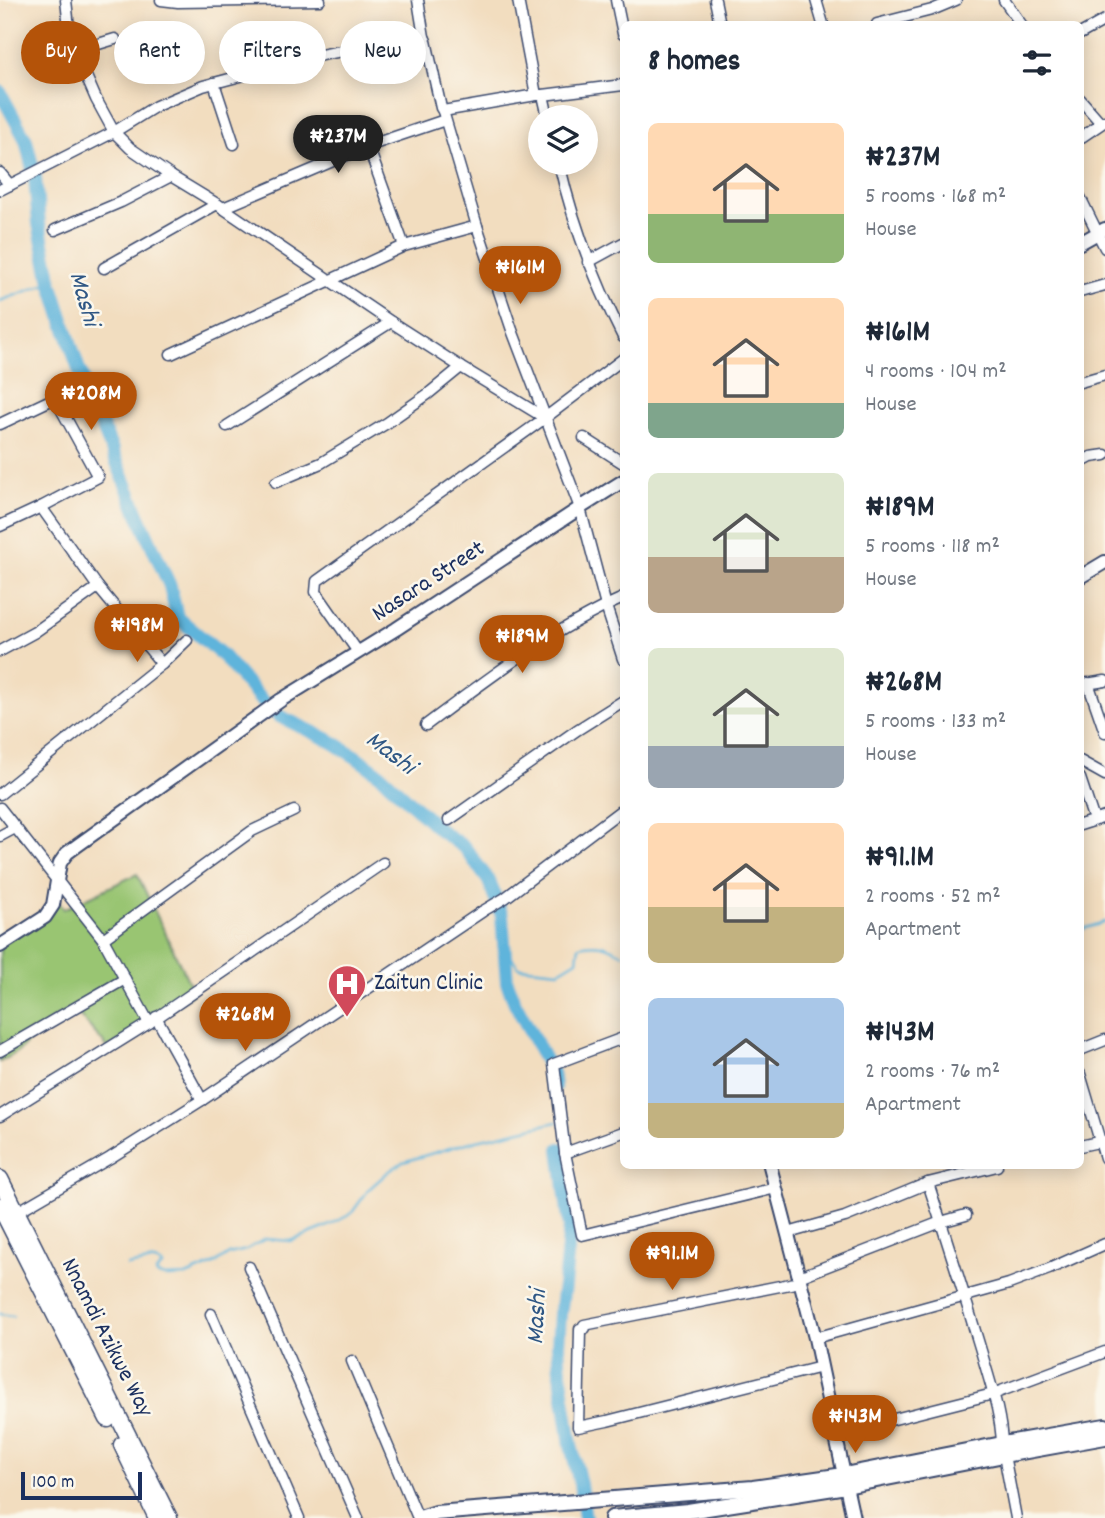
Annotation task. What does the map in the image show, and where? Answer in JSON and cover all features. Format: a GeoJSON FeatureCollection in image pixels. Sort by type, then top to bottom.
{"type":"FeatureCollection","features":[{"type":"Feature","properties":{"kind":"highway","name":"Nnamdi Azikwe Way"},"geometry":{"type":"LineString","coordinates":[[0,1180],[9,1222],[157,1518]]}},
{"type":"Feature","properties":{"kind":"highway","name":"Nnamdi Azikwe Way"},"geometry":{"type":"LineString","coordinates":[[0,1206],[169,1518]]}},
{"type":"Feature","properties":{"kind":"main road"},"geometry":{"type":"LineString","coordinates":[[612,1518],[688,1511],[1003,1449],[1105,1426]]}},
{"type":"Feature","properties":{"kind":"main road"},"geometry":{"type":"LineString","coordinates":[[1003,1449],[1105,1437]]}},
{"type":"Feature","properties":{"kind":"main road"},"geometry":{"type":"LineString","coordinates":[[419,1518],[436,1513],[845,1480]]}},
{"type":"Feature","properties":{"kind":"street"},"geometry":{"type":"LineString","coordinates":[[66,0],[68,21]]}},
{"type":"Feature","properties":{"kind":"street"},"geometry":{"type":"LineString","coordinates":[[162,0],[320,0]]}},
{"type":"Feature","properties":{"kind":"street"},"geometry":{"type":"LineString","coordinates":[[418,0],[421,21]]}},
{"type":"Feature","properties":{"kind":"street"},"geometry":{"type":"LineString","coordinates":[[518,0],[543,105]]}},
{"type":"Feature","properties":{"kind":"street"},"geometry":{"type":"LineString","coordinates":[[616,0],[620,21]]}},
{"type":"Feature","properties":{"kind":"street"},"geometry":{"type":"LineString","coordinates":[[715,0],[719,21]]}},
{"type":"Feature","properties":{"kind":"street"},"geometry":{"type":"LineString","coordinates":[[816,0],[822,21]]}},
{"type":"Feature","properties":{"kind":"street"},"geometry":{"type":"LineString","coordinates":[[885,21],[929,5],[956,0]]}},
{"type":"Feature","properties":{"kind":"street"},"geometry":{"type":"LineString","coordinates":[[1004,0],[1019,21]]}},
{"type":"Feature","properties":{"kind":"street"},"geometry":{"type":"LineString","coordinates":[[1084,32],[1105,20]]}},
{"type":"Feature","properties":{"kind":"street"},"geometry":{"type":"LineString","coordinates":[[100,43],[114,39]]}},
{"type":"Feature","properties":{"kind":"street"},"geometry":{"type":"LineString","coordinates":[[426,41],[441,108],[477,226],[512,330],[580,508],[620,650]]}},
{"type":"Feature","properties":{"kind":"street"},"geometry":{"type":"LineString","coordinates":[[0,173],[5,188],[114,132],[156,106],[203,86],[340,51]]}},
{"type":"Feature","properties":{"kind":"street"},"geometry":{"type":"LineString","coordinates":[[214,83],[234,144]]}},
{"type":"Feature","properties":{"kind":"street"},"geometry":{"type":"LineString","coordinates":[[89,84],[114,132],[130,148],[390,322],[545,418]]}},
{"type":"Feature","properties":{"kind":"street"},"geometry":{"type":"LineString","coordinates":[[104,268],[220,206],[444,116],[539,95],[620,85]]}},
{"type":"Feature","properties":{"kind":"street"},"geometry":{"type":"LineString","coordinates":[[1084,103],[1103,122],[1084,135]]}},
{"type":"Feature","properties":{"kind":"street"},"geometry":{"type":"LineString","coordinates":[[368,146],[404,246]]}},
{"type":"Feature","properties":{"kind":"street"},"geometry":{"type":"LineString","coordinates":[[562,175],[588,262],[620,331]]}},
{"type":"Feature","properties":{"kind":"street"},"geometry":{"type":"LineString","coordinates":[[55,230],[121,202],[171,176]]}},
{"type":"Feature","properties":{"kind":"street"},"geometry":{"type":"LineString","coordinates":[[1084,203],[1102,231],[1105,248]]}},
{"type":"Feature","properties":{"kind":"street"},"geometry":{"type":"LineString","coordinates":[[171,354],[404,246],[477,226]]}},
{"type":"Feature","properties":{"kind":"street"},"geometry":{"type":"LineString","coordinates":[[1084,241],[1102,231]]}},
{"type":"Feature","properties":{"kind":"street"},"geometry":{"type":"LineString","coordinates":[[588,262],[620,245]]}},
{"type":"Feature","properties":{"kind":"street"},"geometry":{"type":"LineString","coordinates":[[1084,291],[1105,285]]}},
{"type":"Feature","properties":{"kind":"street"},"geometry":{"type":"LineString","coordinates":[[227,426],[390,322]]}},
{"type":"Feature","properties":{"kind":"street"},"geometry":{"type":"LineString","coordinates":[[358,652],[316,592],[317,581],[620,361]]}},
{"type":"Feature","properties":{"kind":"street"},"geometry":{"type":"LineString","coordinates":[[276,482],[321,463],[387,423],[461,367]]}},
{"type":"Feature","properties":{"kind":"street"},"geometry":{"type":"LineString","coordinates":[[1084,381],[1105,375]]}},
{"type":"Feature","properties":{"kind":"street"},"geometry":{"type":"LineString","coordinates":[[0,424],[55,398],[98,477],[0,526]]}},
{"type":"Feature","properties":{"kind":"street"},"geometry":{"type":"LineString","coordinates":[[584,438],[620,461]]}},
{"type":"Feature","properties":{"kind":"street"},"geometry":{"type":"LineString","coordinates":[[1084,461],[1105,455]]}},
{"type":"Feature","properties":{"kind":"street","name":"Nasara Street"},"geometry":{"type":"LineString","coordinates":[[0,946],[45,917],[53,905],[60,863],[67,853],[281,700],[620,483]]}},
{"type":"Feature","properties":{"kind":"street"},"geometry":{"type":"LineString","coordinates":[[41,507],[98,587],[162,664]]}},
{"type":"Feature","properties":{"kind":"street"},"geometry":{"type":"LineString","coordinates":[[1084,575],[1105,562]]}},
{"type":"Feature","properties":{"kind":"street"},"geometry":{"type":"LineString","coordinates":[[0,651],[35,632],[98,587]]}},
{"type":"Feature","properties":{"kind":"street"},"geometry":{"type":"LineString","coordinates":[[426,725],[562,629],[620,599]]}},
{"type":"Feature","properties":{"kind":"street"},"geometry":{"type":"LineString","coordinates":[[0,794],[162,664],[187,640]]}},
{"type":"Feature","properties":{"kind":"street"},"geometry":{"type":"LineString","coordinates":[[1105,681],[1084,684],[1105,732]]}},
{"type":"Feature","properties":{"kind":"street"},"geometry":{"type":"LineString","coordinates":[[449,820],[620,703]]}},
{"type":"Feature","properties":{"kind":"street"},"geometry":{"type":"LineString","coordinates":[[1084,763],[1105,775]]}},
{"type":"Feature","properties":{"kind":"street"},"geometry":{"type":"LineString","coordinates":[[1084,786],[1100,819]]}},
{"type":"Feature","properties":{"kind":"street"},"geometry":{"type":"LineString","coordinates":[[0,808],[103,939],[125,979],[202,1100]]}},
{"type":"Feature","properties":{"kind":"street"},"geometry":{"type":"LineString","coordinates":[[103,939],[252,831],[294,811]]}},
{"type":"Feature","properties":{"kind":"street"},"geometry":{"type":"LineString","coordinates":[[9,1222],[202,1100],[505,898],[620,811]]}},
{"type":"Feature","properties":{"kind":"street"},"geometry":{"type":"LineString","coordinates":[[0,836],[15,828]]}},
{"type":"Feature","properties":{"kind":"street"},"geometry":{"type":"LineString","coordinates":[[0,1116],[153,1020],[383,863]]}},
{"type":"Feature","properties":{"kind":"street"},"geometry":{"type":"LineString","coordinates":[[0,1051],[125,979]]}},
{"type":"Feature","properties":{"kind":"street"},"geometry":{"type":"LineString","coordinates":[[620,1039],[554,1064],[565,1153],[582,1235],[776,1188]]}},
{"type":"Feature","properties":{"kind":"street"},"geometry":{"type":"LineString","coordinates":[[1084,1048],[1105,1040]]}},
{"type":"Feature","properties":{"kind":"street"},"geometry":{"type":"LineString","coordinates":[[1084,1086],[1105,1158]]}},
{"type":"Feature","properties":{"kind":"street"},"geometry":{"type":"LineString","coordinates":[[565,1153],[620,1133]]}},
{"type":"Feature","properties":{"kind":"street"},"geometry":{"type":"LineString","coordinates":[[1084,1145],[1102,1141]]}},
{"type":"Feature","properties":{"kind":"street"},"geometry":{"type":"LineString","coordinates":[[771,1169],[815,1338],[853,1518]]}},
{"type":"Feature","properties":{"kind":"street"},"geometry":{"type":"LineString","coordinates":[[788,1233],[845,1217],[928,1183],[985,1169]]}},
{"type":"Feature","properties":{"kind":"street"},"geometry":{"type":"LineString","coordinates":[[928,1183],[966,1297],[993,1394],[1016,1518]]}},
{"type":"Feature","properties":{"kind":"street"},"geometry":{"type":"LineString","coordinates":[[821,1367],[578,1427],[580,1329],[585,1328],[584,1325],[799,1280],[941,1222],[966,1215]]}},
{"type":"Feature","properties":{"kind":"street"},"geometry":{"type":"LineString","coordinates":[[815,1338],[1009,1284],[1105,1244]]}},
{"type":"Feature","properties":{"kind":"street"},"geometry":{"type":"LineString","coordinates":[[248,1266],[358,1518]]}},
{"type":"Feature","properties":{"kind":"street"},"geometry":{"type":"LineString","coordinates":[[212,1314],[299,1518]]}},
{"type":"Feature","properties":{"kind":"street"},"geometry":{"type":"LineString","coordinates":[[835,1434],[993,1394],[1105,1352]]}},
{"type":"Feature","properties":{"kind":"street"},"geometry":{"type":"LineString","coordinates":[[352,1361],[419,1518]]}},
{"type":"Feature","properties":{"kind":"green space"},"geometry":{"type":"Polygon","coordinates":[[[137,874],[194,993],[108,1048],[74,1009],[53,1018],[18,1052],[0,1062],[0,944],[58,901],[64,909],[137,874]]]}},
{"type":"Feature","properties":{"kind":"waterway","name":"Mashi"},"geometry":{"type":"LineString","coordinates":[[0,92],[26,140],[35,178],[39,224],[51,282],[78,367],[170,586],[177,617],[222,655],[260,699],[279,716],[329,740],[356,757],[381,775],[441,831],[465,848],[489,881],[502,916],[507,982],[515,1003],[552,1073],[554,1087]]}},
{"type":"Feature","properties":{"kind":"waterway"},"geometry":{"type":"LineString","coordinates":[[0,301],[51,282]]}},
{"type":"Feature","properties":{"kind":"waterway"},"geometry":{"type":"LineString","coordinates":[[1084,929],[1105,922]]}},
{"type":"Feature","properties":{"kind":"waterway"},"geometry":{"type":"LineString","coordinates":[[506,950],[519,967],[559,971],[577,960],[579,946],[602,945],[620,952]]}},
{"type":"Feature","properties":{"kind":"waterway"},"geometry":{"type":"LineString","coordinates":[[127,1266],[155,1261],[163,1265],[156,1272],[157,1275],[186,1276],[265,1239],[291,1241],[351,1214],[369,1189],[403,1162],[477,1140],[557,1122]]}},
{"type":"Feature","properties":{"kind":"waterway","name":"Mashi"},"geometry":{"type":"LineString","coordinates":[[560,1149],[570,1227],[558,1346],[571,1445],[585,1518]]}},
{"type":"Feature","properties":{"kind":"waterway"},"geometry":{"type":"LineString","coordinates":[[0,1314],[13,1316]]}},
{"type":"Feature","properties":{"kind":"place","name":"Zaitun Clinic"},"geometry":{"type":"Point","coordinates":[347,1018]}}]}
